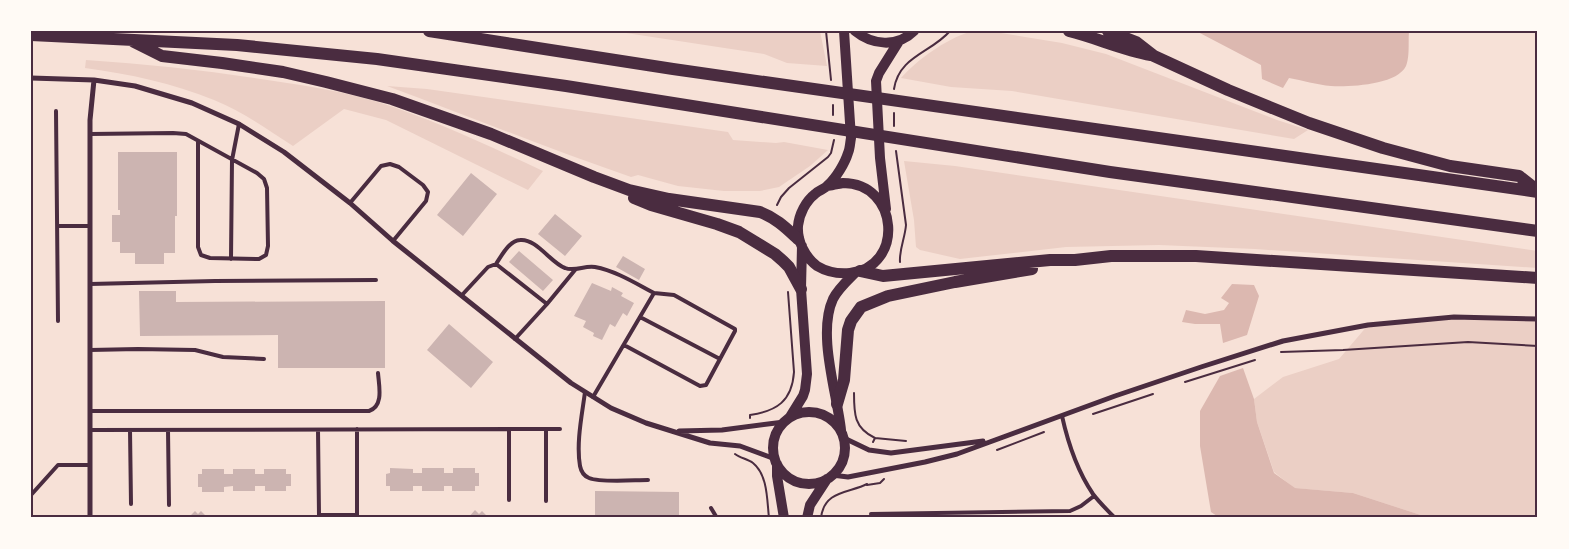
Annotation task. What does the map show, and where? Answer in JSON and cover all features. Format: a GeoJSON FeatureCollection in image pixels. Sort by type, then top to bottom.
{"type":"FeatureCollection","features":[{"type":"Feature","properties":{"kind":"highway"},"geometry":{"type":"LineString","coordinates":[[430,31],[683,70],[1538,192]]}},
{"type":"Feature","properties":{"kind":"highway"},"geometry":{"type":"LineString","coordinates":[[1068,31],[1154,56],[1228,90],[1334,132],[1383,148],[1450,166],[1519,176],[1538,192]]}},
{"type":"Feature","properties":{"kind":"highway"},"geometry":{"type":"LineString","coordinates":[[1108,31],[1136,42],[1154,56]]}},
{"type":"Feature","properties":{"kind":"highway"},"geometry":{"type":"LineString","coordinates":[[31,35],[237,45],[378,60],[584,89],[1110,172],[1538,231]]}},
{"type":"Feature","properties":{"kind":"highway"},"geometry":{"type":"LineString","coordinates":[[130,40],[162,56],[283,72],[392,99],[491,134],[629,190],[669,200],[760,212],[772,217],[800,242]]}},
{"type":"Feature","properties":{"kind":"highway"},"geometry":{"type":"LineString","coordinates":[[594,177],[618,191],[651,205],[739,232],[784,260],[801,288]]}},
{"type":"Feature","properties":{"kind":"highway"},"geometry":{"type":"LineString","coordinates":[[857,272],[884,276],[1111,256],[1196,256],[1538,278]]}},
{"type":"Feature","properties":{"kind":"highway"},"geometry":{"type":"LineString","coordinates":[[837,404],[844,380],[850,321],[860,307],[888,296],[1075,260]]}},
{"type":"Feature","properties":{"kind":"main road"},"geometry":{"type":"LineString","coordinates":[[828,186],[848,153],[851,138],[848,69],[844,31]]}},
{"type":"Feature","properties":{"kind":"main road"},"geometry":{"type":"LineString","coordinates":[[855,31],[865,38],[876,42],[888,43],[900,40],[914,31]]}},
{"type":"Feature","properties":{"kind":"main road"},"geometry":{"type":"LineString","coordinates":[[808,518],[811,503],[839,467],[843,458],[842,434],[832,381],[827,338],[828,317],[833,300],[841,287],[857,272],[872,264],[882,254],[888,241],[889,227],[880,158],[876,90],[879,73],[900,40]]}},
{"type":"Feature","properties":{"kind":"main road"},"geometry":{"type":"LineString","coordinates":[[784,518],[773,449],[774,439],[778,430],[787,420],[806,390],[807,374],[801,288],[799,218],[805,205],[815,194],[828,186],[842,183],[856,185],[869,191],[879,200],[886,213]]}},
{"type":"Feature","properties":{"kind":"main road"},"geometry":{"type":"LineString","coordinates":[[800,242],[808,257],[818,266],[829,272],[842,274],[857,272]]}},
{"type":"Feature","properties":{"kind":"main road"},"geometry":{"type":"LineString","coordinates":[[787,420],[802,413],[812,412],[823,415],[832,421],[842,434]]}},
{"type":"Feature","properties":{"kind":"main road"},"geometry":{"type":"LineString","coordinates":[[776,461],[784,474],[799,482],[811,484],[830,477]]}},
{"type":"Feature","properties":{"kind":"street"},"geometry":{"type":"LineString","coordinates":[[31,78],[94,80],[135,86],[169,95],[239,124],[284,152],[350,203],[570,383],[611,408],[646,423],[710,443],[740,446],[776,461]]}},
{"type":"Feature","properties":{"kind":"street"},"geometry":{"type":"LineString","coordinates":[[90,518],[90,120],[94,80]]}},
{"type":"Feature","properties":{"kind":"street"},"geometry":{"type":"LineString","coordinates":[[830,477],[848,477],[957,454],[1192,370],[1283,341],[1368,325],[1454,317],[1538,319]]}},
{"type":"Feature","properties":{"kind":"street"},"geometry":{"type":"LineString","coordinates":[[676,432],[751,427],[787,420]]}},
{"type":"Feature","properties":{"kind":"street"},"geometry":{"type":"LineString","coordinates":[[842,434],[869,450],[891,453],[948,447],[996,439]]}},
{"type":"Feature","properties":{"kind":"lane"},"geometry":{"type":"LineString","coordinates":[[56,111],[58,321]]}},
{"type":"Feature","properties":{"kind":"lane"},"geometry":{"type":"LineString","coordinates":[[231,259],[232,160],[239,124]]}},
{"type":"Feature","properties":{"kind":"lane"},"geometry":{"type":"LineString","coordinates":[[90,134],[186,134],[256,173],[264,179],[267,188],[268,246],[266,255],[259,259],[210,258],[201,255],[198,247],[198,141]]}},
{"type":"Feature","properties":{"kind":"lane"},"geometry":{"type":"LineString","coordinates":[[350,203],[381,166],[390,164],[399,166],[423,185],[428,192],[426,202],[394,240]]}},
{"type":"Feature","properties":{"kind":"lane"},"geometry":{"type":"LineString","coordinates":[[57,226],[90,226]]}},
{"type":"Feature","properties":{"kind":"lane"},"geometry":{"type":"LineString","coordinates":[[462,295],[488,267],[496,264],[510,245],[522,240],[528,241],[564,268],[575,270],[592,266],[612,271],[654,293],[674,296],[734,327],[735,331],[706,384],[700,386],[624,345]]}},
{"type":"Feature","properties":{"kind":"lane"},"geometry":{"type":"LineString","coordinates":[[496,264],[546,304]]}},
{"type":"Feature","properties":{"kind":"lane"},"geometry":{"type":"LineString","coordinates":[[515,339],[575,270]]}},
{"type":"Feature","properties":{"kind":"lane"},"geometry":{"type":"LineString","coordinates":[[90,284],[376,280]]}},
{"type":"Feature","properties":{"kind":"lane"},"geometry":{"type":"LineString","coordinates":[[593,397],[654,293]]}},
{"type":"Feature","properties":{"kind":"lane"},"geometry":{"type":"LineString","coordinates":[[640,317],[720,359]]}},
{"type":"Feature","properties":{"kind":"lane"},"geometry":{"type":"LineString","coordinates":[[90,350],[196,350],[223,356],[264,359]]}},
{"type":"Feature","properties":{"kind":"lane"},"geometry":{"type":"LineString","coordinates":[[90,411],[369,411],[373,410],[378,404],[378,374]]}},
{"type":"Feature","properties":{"kind":"lane"},"geometry":{"type":"LineString","coordinates":[[585,392],[580,442],[580,467],[583,474],[600,480],[648,480]]}},
{"type":"Feature","properties":{"kind":"lane"},"geometry":{"type":"LineString","coordinates":[[1062,416],[1084,478],[1094,496],[1115,518]]}},
{"type":"Feature","properties":{"kind":"lane"},"geometry":{"type":"LineString","coordinates":[[318,430],[319,515],[357,516],[356,429]]}},
{"type":"Feature","properties":{"kind":"lane"},"geometry":{"type":"LineString","coordinates":[[509,429],[509,500]]}},
{"type":"Feature","properties":{"kind":"lane"},"geometry":{"type":"LineString","coordinates":[[546,429],[546,501]]}},
{"type":"Feature","properties":{"kind":"lane"},"geometry":{"type":"LineString","coordinates":[[90,430],[560,429]]}},
{"type":"Feature","properties":{"kind":"lane"},"geometry":{"type":"LineString","coordinates":[[130,430],[131,504]]}},
{"type":"Feature","properties":{"kind":"lane"},"geometry":{"type":"LineString","coordinates":[[168,430],[169,505]]}},
{"type":"Feature","properties":{"kind":"lane"},"geometry":{"type":"LineString","coordinates":[[31,495],[58,465],[90,465]]}},
{"type":"Feature","properties":{"kind":"lane"},"geometry":{"type":"LineString","coordinates":[[871,514],[1070,511],[1081,506],[1094,496]]}},
{"type":"Feature","properties":{"kind":"lane"},"geometry":{"type":"LineString","coordinates":[[711,508],[717,518]]}},
{"type":"Feature","properties":{"kind":"lane"},"geometry":{"type":"LineString","coordinates":[[1109,511],[1109,518]]}},
{"type":"Feature","properties":{"kind":"path"},"geometry":{"type":"LineString","coordinates":[[826,31],[832,85]]}},
{"type":"Feature","properties":{"kind":"path"},"geometry":{"type":"LineString","coordinates":[[894,96],[896,77],[900,70],[950,31]]}},
{"type":"Feature","properties":{"kind":"path"},"geometry":{"type":"LineString","coordinates":[[833,103],[833,119]]}},
{"type":"Feature","properties":{"kind":"path"},"geometry":{"type":"LineString","coordinates":[[894,112],[894,128]]}},
{"type":"Feature","properties":{"kind":"path"},"geometry":{"type":"LineString","coordinates":[[772,217],[785,191],[828,158],[832,151],[834,137]]}},
{"type":"Feature","properties":{"kind":"path"},"geometry":{"type":"LineString","coordinates":[[895,144],[906,225],[906,235],[900,256],[902,274]]}},
{"type":"Feature","properties":{"kind":"path"},"geometry":{"type":"LineString","coordinates":[[751,427],[750,415],[776,408],[788,394],[793,383],[794,372],[788,292]]}},
{"type":"Feature","properties":{"kind":"path"},"geometry":{"type":"LineString","coordinates":[[1280,352],[1468,342],[1538,346]]}},
{"type":"Feature","properties":{"kind":"path"},"geometry":{"type":"LineString","coordinates":[[1178,385],[1261,358]]}},
{"type":"Feature","properties":{"kind":"path"},"geometry":{"type":"LineString","coordinates":[[854,385],[854,410],[857,423],[862,430],[874,438],[906,441]]}},
{"type":"Feature","properties":{"kind":"path"},"geometry":{"type":"LineString","coordinates":[[1090,415],[1160,391]]}},
{"type":"Feature","properties":{"kind":"path"},"geometry":{"type":"LineString","coordinates":[[990,452],[1064,424]]}},
{"type":"Feature","properties":{"kind":"path"},"geometry":{"type":"LineString","coordinates":[[869,450],[874,438]]}},
{"type":"Feature","properties":{"kind":"path"},"geometry":{"type":"LineString","coordinates":[[744,459],[749,449]]}},
{"type":"Feature","properties":{"kind":"path"},"geometry":{"type":"LineString","coordinates":[[736,456],[753,463],[764,478],[768,518]]}},
{"type":"Feature","properties":{"kind":"path"},"geometry":{"type":"LineString","coordinates":[[865,473],[867,485]]}},
{"type":"Feature","properties":{"kind":"path"},"geometry":{"type":"LineString","coordinates":[[821,518],[823,508],[839,492],[880,482],[887,476]]}},
{"type":"Feature","properties":{"kind":"path"},"geometry":{"type":"LineString","coordinates":[[767,502],[782,500]]}},
{"type":"Feature","properties":{"kind":"path"},"geometry":{"type":"LineString","coordinates":[[811,503],[823,508]]}},
{"type":"Feature","properties":{"kind":"shaded area"},"geometry":{"type":"Polygon","coordinates":[[[613,31],[820,31],[827,66],[787,63],[764,54],[613,31]]]}},
{"type":"Feature","properties":{"kind":"shaded area"},"geometry":{"type":"Polygon","coordinates":[[[1196,31],[1409,31],[1408,58],[1406,66],[1401,72],[1393,77],[1372,84],[1331,86],[1289,78],[1283,88],[1262,79],[1261,65],[1196,31]]]}},
{"type":"Feature","properties":{"kind":"shaded area"},"geometry":{"type":"Polygon","coordinates":[[[969,32],[1001,33],[1062,43],[1106,54],[1277,120],[1308,130],[1294,139],[1012,91],[951,87],[901,78],[932,51],[969,32]]]}},
{"type":"Feature","properties":{"kind":"shaded area"},"geometry":{"type":"Polygon","coordinates":[[[86,60],[227,74],[353,95],[420,117],[543,171],[528,190],[386,120],[344,109],[293,146],[245,115],[224,104],[151,80],[85,68],[86,60]]]}},
{"type":"Feature","properties":{"kind":"shaded area"},"geometry":{"type":"Polygon","coordinates":[[[387,86],[427,89],[728,132],[733,140],[784,142],[828,150],[810,166],[779,187],[760,191],[724,191],[678,186],[638,175],[631,177],[387,86]]]}},
{"type":"Feature","properties":{"kind":"shaded area"},"geometry":{"type":"Polygon","coordinates":[[[904,161],[955,166],[1538,251],[1538,268],[1255,249],[1159,245],[1066,247],[960,259],[920,250],[916,247],[914,220],[904,161]]]}},
{"type":"Feature","properties":{"kind":"shaded area"},"geometry":{"type":"Polygon","coordinates":[[[1232,284],[1254,285],[1259,296],[1247,335],[1223,343],[1220,324],[1182,322],[1186,310],[1205,314],[1224,310],[1229,303],[1221,298],[1232,284]]]}},
{"type":"Feature","properties":{"kind":"shaded area"},"geometry":{"type":"Polygon","coordinates":[[[1454,317],[1538,319],[1538,518],[1430,518],[1353,493],[1294,488],[1274,472],[1257,422],[1254,399],[1283,377],[1339,359],[1368,325],[1454,317]]]}},
{"type":"Feature","properties":{"kind":"shaded area"},"geometry":{"type":"Polygon","coordinates":[[[1243,368],[1254,399],[1257,422],[1274,473],[1295,488],[1353,493],[1430,518],[1220,518],[1211,512],[1200,446],[1200,411],[1220,376],[1243,368]]]}},
{"type":"Feature","properties":{"kind":"building"},"geometry":{"type":"Polygon","coordinates":[[[118,152],[177,152],[175,253],[164,253],[164,264],[135,264],[135,253],[120,253],[120,242],[112,242],[112,215],[120,215],[120,210],[118,210],[118,152]]]}},
{"type":"Feature","properties":{"kind":"building"},"geometry":{"type":"Polygon","coordinates":[[[471,173],[497,194],[463,236],[437,215],[471,173]]]}},
{"type":"Feature","properties":{"kind":"building"},"geometry":{"type":"Polygon","coordinates":[[[555,214],[582,236],[565,256],[538,234],[555,214]]]}},
{"type":"Feature","properties":{"kind":"building"},"geometry":{"type":"Polygon","coordinates":[[[519,251],[553,280],[543,291],[509,262],[519,251]]]}},
{"type":"Feature","properties":{"kind":"building"},"geometry":{"type":"Polygon","coordinates":[[[623,256],[645,269],[639,280],[616,267],[623,256]]]}},
{"type":"Feature","properties":{"kind":"building"},"geometry":{"type":"Polygon","coordinates":[[[592,283],[611,291],[612,287],[623,293],[621,296],[634,303],[627,316],[623,313],[615,327],[610,324],[602,340],[593,336],[594,333],[583,327],[586,321],[574,316],[592,283]]]}},
{"type":"Feature","properties":{"kind":"building"},"geometry":{"type":"Polygon","coordinates":[[[139,291],[176,291],[176,302],[385,301],[385,368],[278,368],[278,335],[140,336],[139,291]]]}},
{"type":"Feature","properties":{"kind":"building"},"geometry":{"type":"Polygon","coordinates":[[[449,324],[493,362],[471,388],[427,350],[449,324]]]}},
{"type":"Feature","properties":{"kind":"building"},"geometry":{"type":"Polygon","coordinates":[[[390,468],[413,469],[413,473],[422,473],[422,468],[444,468],[444,473],[453,473],[453,468],[475,468],[475,473],[479,473],[479,486],[475,486],[475,491],[452,491],[452,486],[444,486],[444,491],[422,491],[422,486],[413,486],[413,491],[390,491],[390,486],[386,486],[386,474],[390,473],[390,468]]]}},
{"type":"Feature","properties":{"kind":"building"},"geometry":{"type":"Polygon","coordinates":[[[202,469],[224,469],[224,474],[233,474],[233,469],[255,469],[255,474],[264,474],[264,469],[286,469],[286,474],[291,474],[291,486],[286,486],[286,491],[265,491],[265,486],[255,486],[255,491],[233,491],[233,486],[224,487],[224,492],[202,492],[202,487],[198,487],[198,474],[202,474],[202,469]]]}},
{"type":"Feature","properties":{"kind":"building"},"geometry":{"type":"Polygon","coordinates":[[[595,491],[679,492],[679,518],[595,518],[595,491]]]}},
{"type":"Feature","properties":{"kind":"building"},"geometry":{"type":"Polygon","coordinates":[[[475,510],[479,514],[482,511],[489,518],[468,518],[475,510]]]}},
{"type":"Feature","properties":{"kind":"building"},"geometry":{"type":"Polygon","coordinates":[[[195,511],[198,514],[201,511],[208,518],[188,518],[195,511]]]}}]}
